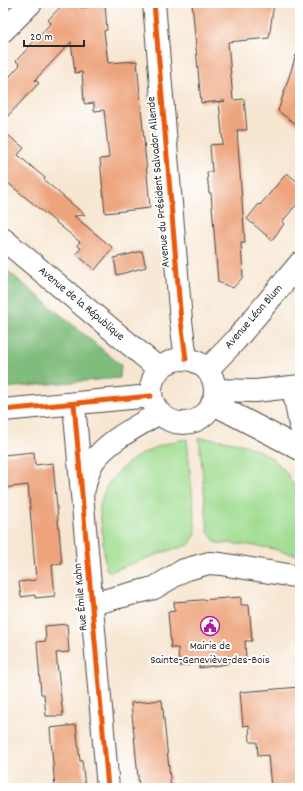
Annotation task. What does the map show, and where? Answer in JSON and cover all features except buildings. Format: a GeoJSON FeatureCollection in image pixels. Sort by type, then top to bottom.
{"type":"FeatureCollection","features":[{"type":"Feature","properties":{"kind":"street"},"geometry":{"type":"LineString","coordinates":[[3,31],[31,3]]}},
{"type":"Feature","properties":{"kind":"street","name":"Avenue du Président Salvador Allende"},"geometry":{"type":"LineString","coordinates":[[154,3],[181,321],[186,359]]}},
{"type":"Feature","properties":{"kind":"street","name":"Avenue de la République"},"geometry":{"type":"LineString","coordinates":[[3,239],[159,369]]}},
{"type":"Feature","properties":{"kind":"street","name":"Avenue Léon Blum"},"geometry":{"type":"LineString","coordinates":[[207,370],[235,341],[300,263]]}},
{"type":"Feature","properties":{"kind":"street"},"geometry":{"type":"LineString","coordinates":[[186,359],[194,361],[207,370],[213,380],[213,397],[207,413],[188,423],[178,423],[167,420],[155,404],[151,386],[159,369],[167,363],[186,359]]}},
{"type":"Feature","properties":{"kind":"street"},"geometry":{"type":"LineString","coordinates":[[213,397],[297,387],[300,425]]}},
{"type":"Feature","properties":{"kind":"street"},"geometry":{"type":"LineString","coordinates":[[213,397],[300,449]]}},
{"type":"Feature","properties":{"kind":"street"},"geometry":{"type":"LineString","coordinates":[[3,410],[74,404],[155,404]]}},
{"type":"Feature","properties":{"kind":"street","name":"Rue Émile Kahn"},"geometry":{"type":"LineString","coordinates":[[74,404],[108,788]]}},
{"type":"Feature","properties":{"kind":"street","name":"Rue Émile Kahn"},"geometry":{"type":"LineString","coordinates":[[82,499],[87,476],[93,463],[103,450],[123,435],[155,404]]}},
{"type":"Feature","properties":{"kind":"street"},"geometry":{"type":"LineString","coordinates":[[91,604],[154,588],[184,570],[209,563],[300,577]]}},
{"type":"Feature","properties":{"kind":"green space"},"geometry":{"type":"Polygon","coordinates":[[[3,267],[121,365],[120,378],[3,388],[3,267]]]}},
{"type":"Feature","properties":{"kind":"green space"},"geometry":{"type":"Polygon","coordinates":[[[199,438],[242,444],[256,449],[279,465],[288,476],[296,492],[300,554],[256,546],[216,543],[208,532],[199,438]]]}},
{"type":"Feature","properties":{"kind":"green space"},"geometry":{"type":"Polygon","coordinates":[[[187,439],[196,534],[189,545],[164,552],[110,572],[106,569],[100,508],[103,494],[110,481],[132,460],[145,452],[159,446],[187,439]]]}},
{"type":"Feature","properties":{"kind":"cycle path"},"geometry":{"type":"LineString","coordinates":[[154,3],[181,321],[186,359]]}},
{"type":"Feature","properties":{"kind":"cycle path"},"geometry":{"type":"LineString","coordinates":[[3,410],[151,396]]}},
{"type":"Feature","properties":{"kind":"cycle path"},"geometry":{"type":"LineString","coordinates":[[74,404],[108,788]]}},
{"type":"Feature","properties":{"kind":"place","name":"Mairie de Sainte-Geneviève-des-Bois"},"geometry":{"type":"Point","coordinates":[210,626]}}]}
